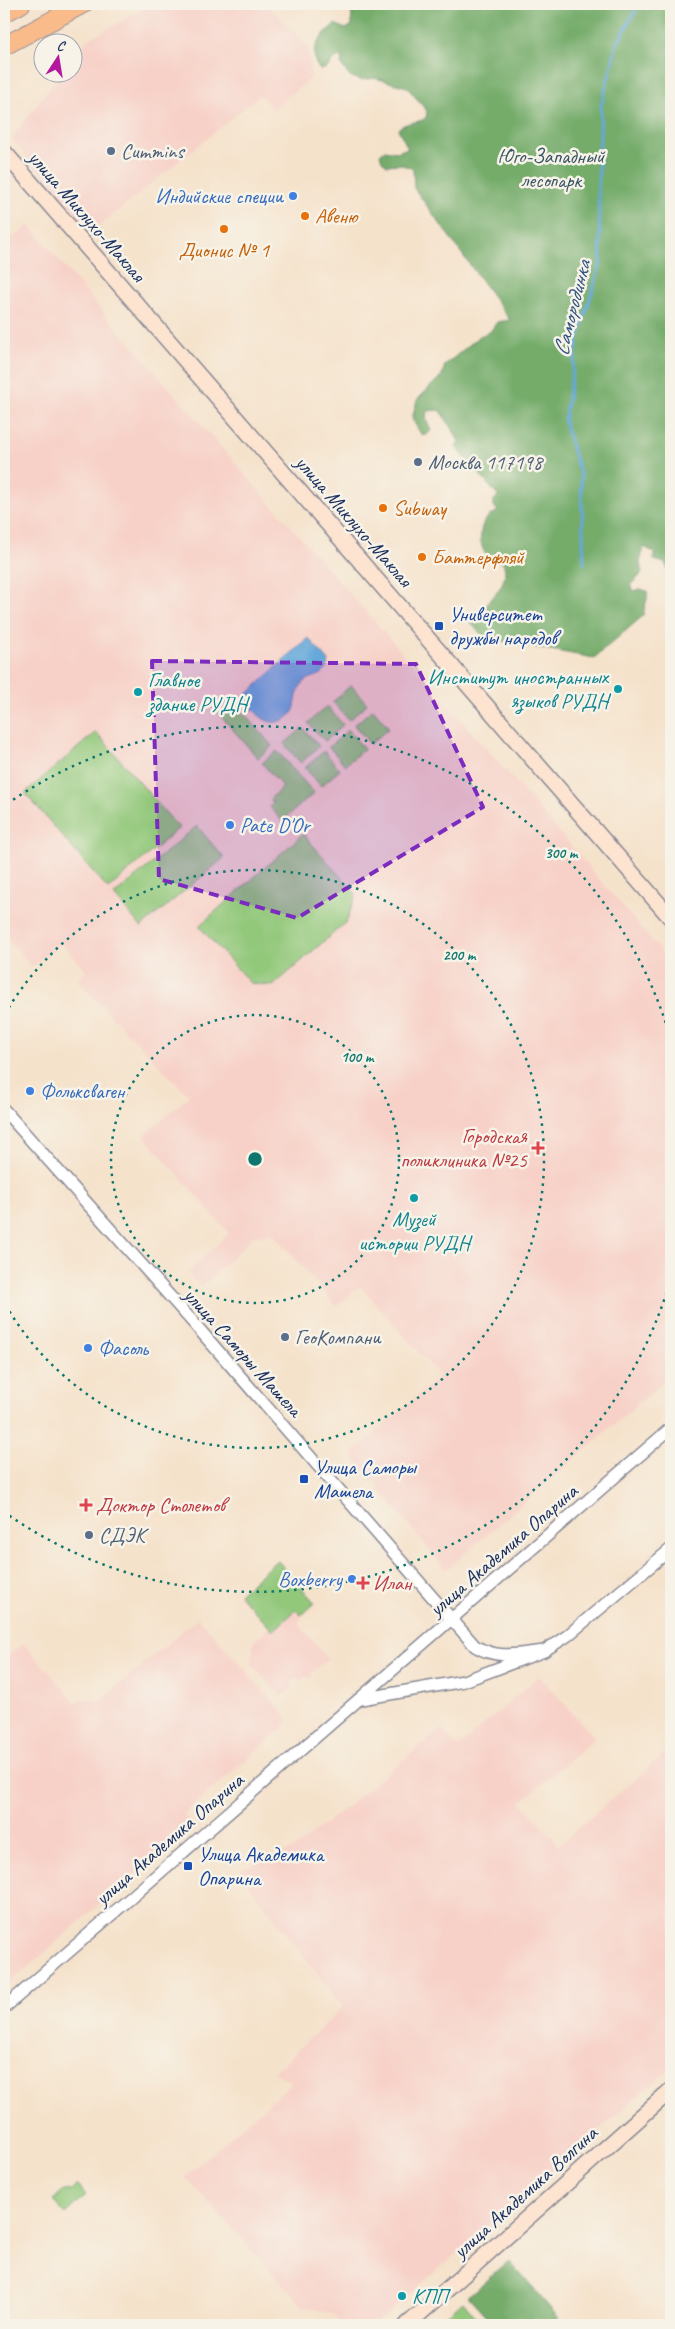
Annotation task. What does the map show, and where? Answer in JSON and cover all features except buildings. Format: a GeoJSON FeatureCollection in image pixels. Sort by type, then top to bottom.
{"type":"FeatureCollection","features":[{"type":"Feature","properties":{"kind":"main road"},"geometry":{"type":"LineString","coordinates":[[4,13],[21,4]]}},
{"type":"Feature","properties":{"kind":"main road"},"geometry":{"type":"LineString","coordinates":[[4,46],[84,4]]}},
{"type":"Feature","properties":{"kind":"main road","name":"улица Миклухо-Маклая"},"geometry":{"type":"LineString","coordinates":[[4,152],[671,918]]}},
{"type":"Feature","properties":{"kind":"main road","name":"улица Академика Волгина"},"geometry":{"type":"LineString","coordinates":[[407,2325],[671,2090]]}},
{"type":"Feature","properties":{"kind":"street","name":"улица Саморы Машела"},"geometry":{"type":"LineString","coordinates":[[4,1110],[191,1320],[475,1646],[487,1653],[500,1656],[544,1651]]}},
{"type":"Feature","properties":{"kind":"street","name":"улица Академика Опарина"},"geometry":{"type":"LineString","coordinates":[[4,2008],[671,1428]]}},
{"type":"Feature","properties":{"kind":"street"},"geometry":{"type":"LineString","coordinates":[[360,1699],[464,1681],[544,1651],[567,1636],[671,1549]]}},
{"type":"Feature","properties":{"kind":"highlighted area"},"geometry":{"type":"Polygon","coordinates":[[[152,661],[416,664],[483,807],[297,918],[159,879],[152,661]]]}},
{"type":"Feature","properties":{"kind":"shaded area"},"geometry":{"type":"Polygon","coordinates":[[[153,4],[266,4],[309,47],[311,78],[273,109],[260,95],[91,233],[11,138],[55,82],[82,82],[82,47],[87,40],[153,4]]]}},
{"type":"Feature","properties":{"kind":"shaded area"},"geometry":{"type":"Polygon","coordinates":[[[29,225],[119,331],[527,795],[671,963],[671,1375],[446,1570],[355,1459],[353,1453],[440,1376],[360,1286],[337,1306],[272,1233],[253,1237],[201,1287],[188,1273],[229,1233],[144,1136],[189,1096],[77,980],[87,971],[61,943],[32,967],[4,935],[4,227],[14,237],[29,225]]]}},
{"type":"Feature","properties":{"kind":"shaded area"},"geometry":{"type":"Polygon","coordinates":[[[277,1559],[316,1603],[302,1616],[298,1624],[328,1659],[312,1673],[311,1677],[305,1677],[301,1681],[297,1678],[293,1681],[292,1687],[281,1697],[252,1664],[253,1642],[269,1627],[237,1595],[277,1559]]]}},
{"type":"Feature","properties":{"kind":"shaded area"},"geometry":{"type":"Polygon","coordinates":[[[198,1618],[288,1718],[284,1727],[183,1814],[191,1824],[4,1988],[4,1660],[23,1643],[76,1703],[84,1699],[100,1701],[198,1618]]]}},
{"type":"Feature","properties":{"kind":"shaded area"},"geometry":{"type":"Polygon","coordinates":[[[539,1676],[595,1738],[521,1802],[559,1845],[671,1748],[671,2067],[374,2325],[342,2325],[333,2314],[303,2306],[185,2177],[292,2083],[274,2072],[343,2007],[240,1873],[244,1868],[296,1848],[441,1729],[458,1747],[539,1676]]]}},
{"type":"Feature","properties":{"kind":"green space","name":"Юго-Западный лесопарк"},"geometry":{"type":"Polygon","coordinates":[[[351,4],[671,4],[671,578],[665,563],[654,560],[654,552],[644,547],[640,562],[642,574],[630,585],[634,591],[640,589],[647,591],[644,615],[594,658],[485,638],[469,621],[495,595],[504,579],[503,563],[490,558],[485,553],[481,543],[482,526],[489,516],[498,511],[494,506],[494,500],[498,496],[456,447],[459,442],[451,426],[439,410],[427,411],[426,419],[431,430],[427,435],[421,434],[412,419],[417,400],[442,375],[445,365],[480,336],[490,332],[497,322],[510,320],[414,188],[413,169],[400,164],[387,165],[382,161],[380,154],[385,150],[397,152],[408,148],[398,129],[401,126],[426,118],[427,111],[407,87],[375,78],[361,80],[349,76],[341,64],[342,57],[335,58],[327,68],[320,70],[316,64],[315,51],[324,34],[335,24],[346,29],[352,25],[351,4]]]}},
{"type":"Feature","properties":{"kind":"green space"},"geometry":{"type":"Polygon","coordinates":[[[351,685],[367,704],[349,720],[333,702],[351,685]]]}},
{"type":"Feature","properties":{"kind":"green space"},"geometry":{"type":"Polygon","coordinates":[[[230,705],[237,705],[272,746],[258,758],[219,714],[230,705]]]}},
{"type":"Feature","properties":{"kind":"green space"},"geometry":{"type":"Polygon","coordinates":[[[327,706],[343,725],[325,741],[308,723],[327,706]]]}},
{"type":"Feature","properties":{"kind":"green space"},"geometry":{"type":"Polygon","coordinates":[[[373,709],[389,728],[370,744],[354,725],[373,709]]]}},
{"type":"Feature","properties":{"kind":"green space"},"geometry":{"type":"Polygon","coordinates":[[[303,728],[319,746],[301,763],[284,744],[303,728]]]}},
{"type":"Feature","properties":{"kind":"green space"},"geometry":{"type":"Polygon","coordinates":[[[348,730],[364,749],[345,765],[329,747],[348,730]]]}},
{"type":"Feature","properties":{"kind":"green space"},"geometry":{"type":"Polygon","coordinates":[[[96,732],[179,828],[108,889],[25,793],[96,732]]]}},
{"type":"Feature","properties":{"kind":"green space"},"geometry":{"type":"Polygon","coordinates":[[[277,751],[314,793],[282,821],[270,807],[273,803],[270,799],[283,787],[262,763],[277,751]]]}},
{"type":"Feature","properties":{"kind":"green space"},"geometry":{"type":"Polygon","coordinates":[[[324,751],[340,770],[321,786],[305,768],[324,751]]]}},
{"type":"Feature","properties":{"kind":"green space"},"geometry":{"type":"Polygon","coordinates":[[[197,826],[224,858],[141,927],[114,895],[197,826]]]}},
{"type":"Feature","properties":{"kind":"green space"},"geometry":{"type":"Polygon","coordinates":[[[303,834],[356,894],[347,921],[273,986],[250,983],[199,926],[303,834]]]}},
{"type":"Feature","properties":{"kind":"green space"},"geometry":{"type":"Polygon","coordinates":[[[277,1560],[315,1603],[301,1615],[296,1610],[273,1631],[239,1594],[277,1560]]]}},
{"type":"Feature","properties":{"kind":"green space"},"geometry":{"type":"Polygon","coordinates":[[[77,2185],[86,2195],[66,2214],[53,2200],[64,2190],[71,2191],[77,2185]]]}},
{"type":"Feature","properties":{"kind":"green space"},"geometry":{"type":"Polygon","coordinates":[[[509,2261],[565,2325],[494,2325],[468,2296],[509,2261]]]}},
{"type":"Feature","properties":{"kind":"green space"},"geometry":{"type":"Polygon","coordinates":[[[463,2301],[482,2325],[436,2325],[463,2301]]]}},
{"type":"Feature","properties":{"kind":"water"},"geometry":{"type":"Polygon","coordinates":[[[308,638],[329,661],[325,671],[306,680],[302,684],[291,715],[277,722],[265,720],[243,698],[308,638]]]}},
{"type":"Feature","properties":{"kind":"waterway","name":"Самородинка"},"geometry":{"type":"LineString","coordinates":[[584,564],[581,477],[564,421],[578,338],[601,263],[598,188],[601,106],[617,44],[639,4]]}},
{"type":"Feature","properties":{"kind":"place","name":"Cummins"},"geometry":{"type":"Point","coordinates":[111,151]}},
{"type":"Feature","properties":{"kind":"place","name":"Индийские специи"},"geometry":{"type":"Point","coordinates":[293,196]}},
{"type":"Feature","properties":{"kind":"place","name":"Авеню"},"geometry":{"type":"Point","coordinates":[305,216]}},
{"type":"Feature","properties":{"kind":"place","name":"Дионис № 1"},"geometry":{"type":"Point","coordinates":[224,229]}},
{"type":"Feature","properties":{"kind":"place","name":"Москва 117198"},"geometry":{"type":"Point","coordinates":[418,462]}},
{"type":"Feature","properties":{"kind":"place","name":"Subway"},"geometry":{"type":"Point","coordinates":[383,508]}},
{"type":"Feature","properties":{"kind":"place","name":"Баттерфляй"},"geometry":{"type":"Point","coordinates":[422,557]}},
{"type":"Feature","properties":{"kind":"place","name":"Университет дружбы народов"},"geometry":{"type":"Point","coordinates":[439,626]}},
{"type":"Feature","properties":{"kind":"place","name":"Институт иностранных языков РУДН"},"geometry":{"type":"Point","coordinates":[618,689]}},
{"type":"Feature","properties":{"kind":"place","name":"Главное здание РУДН"},"geometry":{"type":"Point","coordinates":[138,692]}},
{"type":"Feature","properties":{"kind":"place","name":"Pate D'Or"},"geometry":{"type":"Point","coordinates":[230,825]}},
{"type":"Feature","properties":{"kind":"place","name":"Фольксваген"},"geometry":{"type":"Point","coordinates":[30,1091]}},
{"type":"Feature","properties":{"kind":"place","name":"Городская поликлиника №25"},"geometry":{"type":"Point","coordinates":[538,1148]}},
{"type":"Feature","properties":{"kind":"place","name":"Музей истории РУДН"},"geometry":{"type":"Point","coordinates":[414,1198]}},
{"type":"Feature","properties":{"kind":"place","name":"ГеоКомпани"},"geometry":{"type":"Point","coordinates":[285,1337]}},
{"type":"Feature","properties":{"kind":"place","name":"Фасоль"},"geometry":{"type":"Point","coordinates":[88,1348]}},
{"type":"Feature","properties":{"kind":"place","name":"Улица Саморы Машела"},"geometry":{"type":"Point","coordinates":[304,1479]}},
{"type":"Feature","properties":{"kind":"place","name":"Доктор Столетов"},"geometry":{"type":"Point","coordinates":[86,1505]}},
{"type":"Feature","properties":{"kind":"place","name":"СДЭК"},"geometry":{"type":"Point","coordinates":[89,1535]}},
{"type":"Feature","properties":{"kind":"place","name":"Boxberry"},"geometry":{"type":"Point","coordinates":[352,1579]}},
{"type":"Feature","properties":{"kind":"place","name":"Илан"},"geometry":{"type":"Point","coordinates":[363,1583]}},
{"type":"Feature","properties":{"kind":"place","name":"Улица Академика Опарина"},"geometry":{"type":"Point","coordinates":[188,1866]}},
{"type":"Feature","properties":{"kind":"place","name":"КПП"},"geometry":{"type":"Point","coordinates":[402,2296]}}]}
